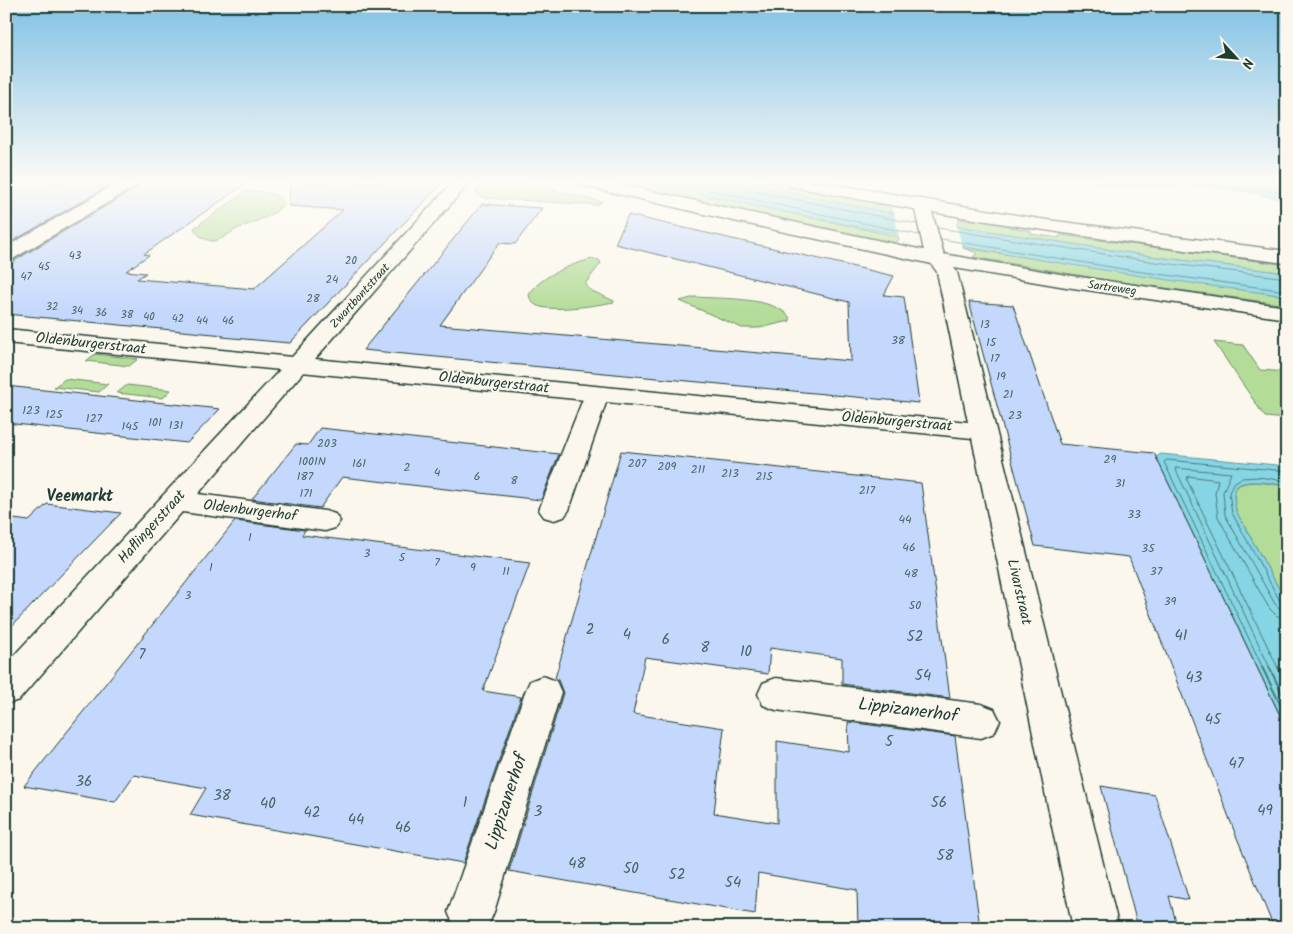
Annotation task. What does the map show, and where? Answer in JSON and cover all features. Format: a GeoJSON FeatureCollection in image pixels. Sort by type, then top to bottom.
{"type":"FeatureCollection","features":[{"type":"Feature","properties":{"kind":"street"},"geometry":{"type":"LineString","coordinates":[[6,255],[56,226]]}},
{"type":"Feature","properties":{"kind":"street","name":"Zwartbontstraat"},"geometry":{"type":"LineString","coordinates":[[298,364],[423,226]]}},
{"type":"Feature","properties":{"kind":"street","name":"Sartreweg"},"geometry":{"type":"LineString","coordinates":[[786,226],[935,253],[1066,281],[1287,313]]}},
{"type":"Feature","properties":{"kind":"street"},"geometry":{"type":"LineString","coordinates":[[928,226],[935,253],[1160,290],[1287,308]]}},
{"type":"Feature","properties":{"kind":"street"},"geometry":{"type":"LineString","coordinates":[[1040,226],[1287,257]]}},
{"type":"Feature","properties":{"kind":"street","name":"Livarstraat"},"geometry":{"type":"LineString","coordinates":[[935,253],[946,272],[1096,928]]}},
{"type":"Feature","properties":{"kind":"street","name":"Oldenburgerstraat"},"geometry":{"type":"LineString","coordinates":[[6,336],[981,430]]}},
{"type":"Feature","properties":{"kind":"street","name":"Haflingerstraat"},"geometry":{"type":"LineString","coordinates":[[6,689],[298,364]]}},
{"type":"Feature","properties":{"kind":"street"},"geometry":{"type":"LineString","coordinates":[[554,510],[597,394]]}},
{"type":"Feature","properties":{"kind":"street","name":"Oldenburgerhof"},"geometry":{"type":"LineString","coordinates":[[175,501],[326,521]]}},
{"type":"Feature","properties":{"kind":"street","name":"Lippizanerhof"},"geometry":{"type":"LineString","coordinates":[[471,912],[543,692]]}},
{"type":"Feature","properties":{"kind":"street","name":"Lippizanerhof"},"geometry":{"type":"LineString","coordinates":[[776,694],[981,720]]}},
{"type":"Feature","properties":{"kind":"green space"},"geometry":{"type":"Polygon","coordinates":[[[197,226],[245,226],[219,240],[212,241],[197,233],[194,228],[197,226]]]}},
{"type":"Feature","properties":{"kind":"green space"},"geometry":{"type":"Polygon","coordinates":[[[804,226],[847,226],[900,237],[895,245],[804,226]]]}},
{"type":"Feature","properties":{"kind":"green space"},"geometry":{"type":"Polygon","coordinates":[[[956,226],[1008,226],[1031,231],[1031,234],[1059,238],[1060,235],[1287,265],[1287,273],[1156,257],[956,226]]]}},
{"type":"Feature","properties":{"kind":"green space"},"geometry":{"type":"Polygon","coordinates":[[[963,248],[1287,296],[1287,305],[1107,280],[973,257],[977,253],[963,248]]]}},
{"type":"Feature","properties":{"kind":"green space"},"geometry":{"type":"Polygon","coordinates":[[[593,259],[599,260],[601,263],[585,284],[590,290],[614,302],[574,308],[551,308],[536,305],[531,301],[529,295],[540,282],[566,267],[593,259]]]}},
{"type":"Feature","properties":{"kind":"green space"},"geometry":{"type":"Polygon","coordinates":[[[695,297],[760,302],[783,311],[790,318],[790,321],[759,328],[742,328],[680,301],[695,297]]]}},
{"type":"Feature","properties":{"kind":"green space"},"geometry":{"type":"Polygon","coordinates":[[[1214,342],[1243,345],[1260,370],[1287,372],[1287,419],[1265,417],[1214,342]]]}},
{"type":"Feature","properties":{"kind":"green space"},"geometry":{"type":"Polygon","coordinates":[[[95,354],[138,359],[129,366],[86,361],[95,354]]]}},
{"type":"Feature","properties":{"kind":"green space"},"geometry":{"type":"Polygon","coordinates":[[[65,379],[108,384],[99,392],[54,387],[65,379]]]}},
{"type":"Feature","properties":{"kind":"green space"},"geometry":{"type":"Polygon","coordinates":[[[127,385],[171,390],[163,398],[117,393],[127,385]]]}},
{"type":"Feature","properties":{"kind":"green space"},"geometry":{"type":"Polygon","coordinates":[[[1258,482],[1287,486],[1287,603],[1236,511],[1236,488],[1239,485],[1258,482]]]}},
{"type":"Feature","properties":{"kind":"water"},"geometry":{"type":"Polygon","coordinates":[[[854,226],[954,226],[1156,257],[1287,273],[1287,296],[1126,274],[854,226]]]}},
{"type":"Feature","properties":{"kind":"water"},"geometry":{"type":"Polygon","coordinates":[[[1161,454],[1287,466],[1287,486],[1246,482],[1236,487],[1234,495],[1236,511],[1287,603],[1287,729],[1156,457],[1161,454]]]}},
{"type":"Feature","properties":{"kind":"pier"},"geometry":{"type":"Polygon","coordinates":[[[897,226],[957,226],[963,249],[899,238],[897,226]]]}},
{"type":"Feature","properties":{"kind":"building"},"geometry":{"type":"Polygon","coordinates":[[[6,226],[40,226],[6,245],[6,226]]]}},
{"type":"Feature","properties":{"kind":"building"},"geometry":{"type":"Polygon","coordinates":[[[73,226],[185,226],[144,254],[149,255],[126,271],[146,273],[137,279],[254,289],[325,226],[402,226],[290,343],[6,314],[6,263],[14,261],[73,226]]]}},
{"type":"Feature","properties":{"kind":"building"},"geometry":{"type":"Polygon","coordinates":[[[464,226],[529,226],[515,244],[499,243],[440,325],[851,361],[849,302],[615,244],[623,226],[674,226],[894,276],[884,295],[904,297],[919,403],[363,350],[464,226]]]}},
{"type":"Feature","properties":{"kind":"building"},"geometry":{"type":"Polygon","coordinates":[[[969,302],[1013,305],[1060,444],[1154,453],[1287,730],[1287,928],[1274,928],[1235,833],[1129,557],[1035,546],[969,302]]]}},
{"type":"Feature","properties":{"kind":"building"},"geometry":{"type":"Polygon","coordinates":[[[6,386],[220,409],[187,443],[6,423],[6,386]]]}},
{"type":"Feature","properties":{"kind":"building"},"geometry":{"type":"Polygon","coordinates":[[[320,428],[559,454],[541,500],[342,477],[320,508],[252,499],[296,444],[308,445],[320,428]]]}},
{"type":"Feature","properties":{"kind":"building"},"geometry":{"type":"Polygon","coordinates":[[[621,451],[921,483],[950,698],[842,684],[842,658],[770,648],[768,674],[645,657],[633,714],[724,728],[714,813],[777,823],[777,741],[849,752],[848,722],[955,736],[980,928],[858,928],[857,890],[758,873],[755,914],[509,871],[563,693],[558,680],[555,678],[621,451]]]}},
{"type":"Feature","properties":{"kind":"building"},"geometry":{"type":"Polygon","coordinates":[[[47,504],[121,513],[6,632],[6,518],[29,521],[47,504]]]}},
{"type":"Feature","properties":{"kind":"building"},"geometry":{"type":"Polygon","coordinates":[[[235,521],[305,530],[302,535],[530,563],[483,691],[521,697],[463,863],[190,815],[206,788],[134,775],[115,802],[24,786],[235,521]]]}},
{"type":"Feature","properties":{"kind":"building"},"geometry":{"type":"Polygon","coordinates":[[[1101,786],[1155,795],[1189,900],[1169,896],[1177,926],[1136,920],[1101,786]]]}},
{"type":"Feature","properties":{"kind":"district","name":"Veemarkt"},"geometry":{"type":"Point","coordinates":[80,496]}}]}
